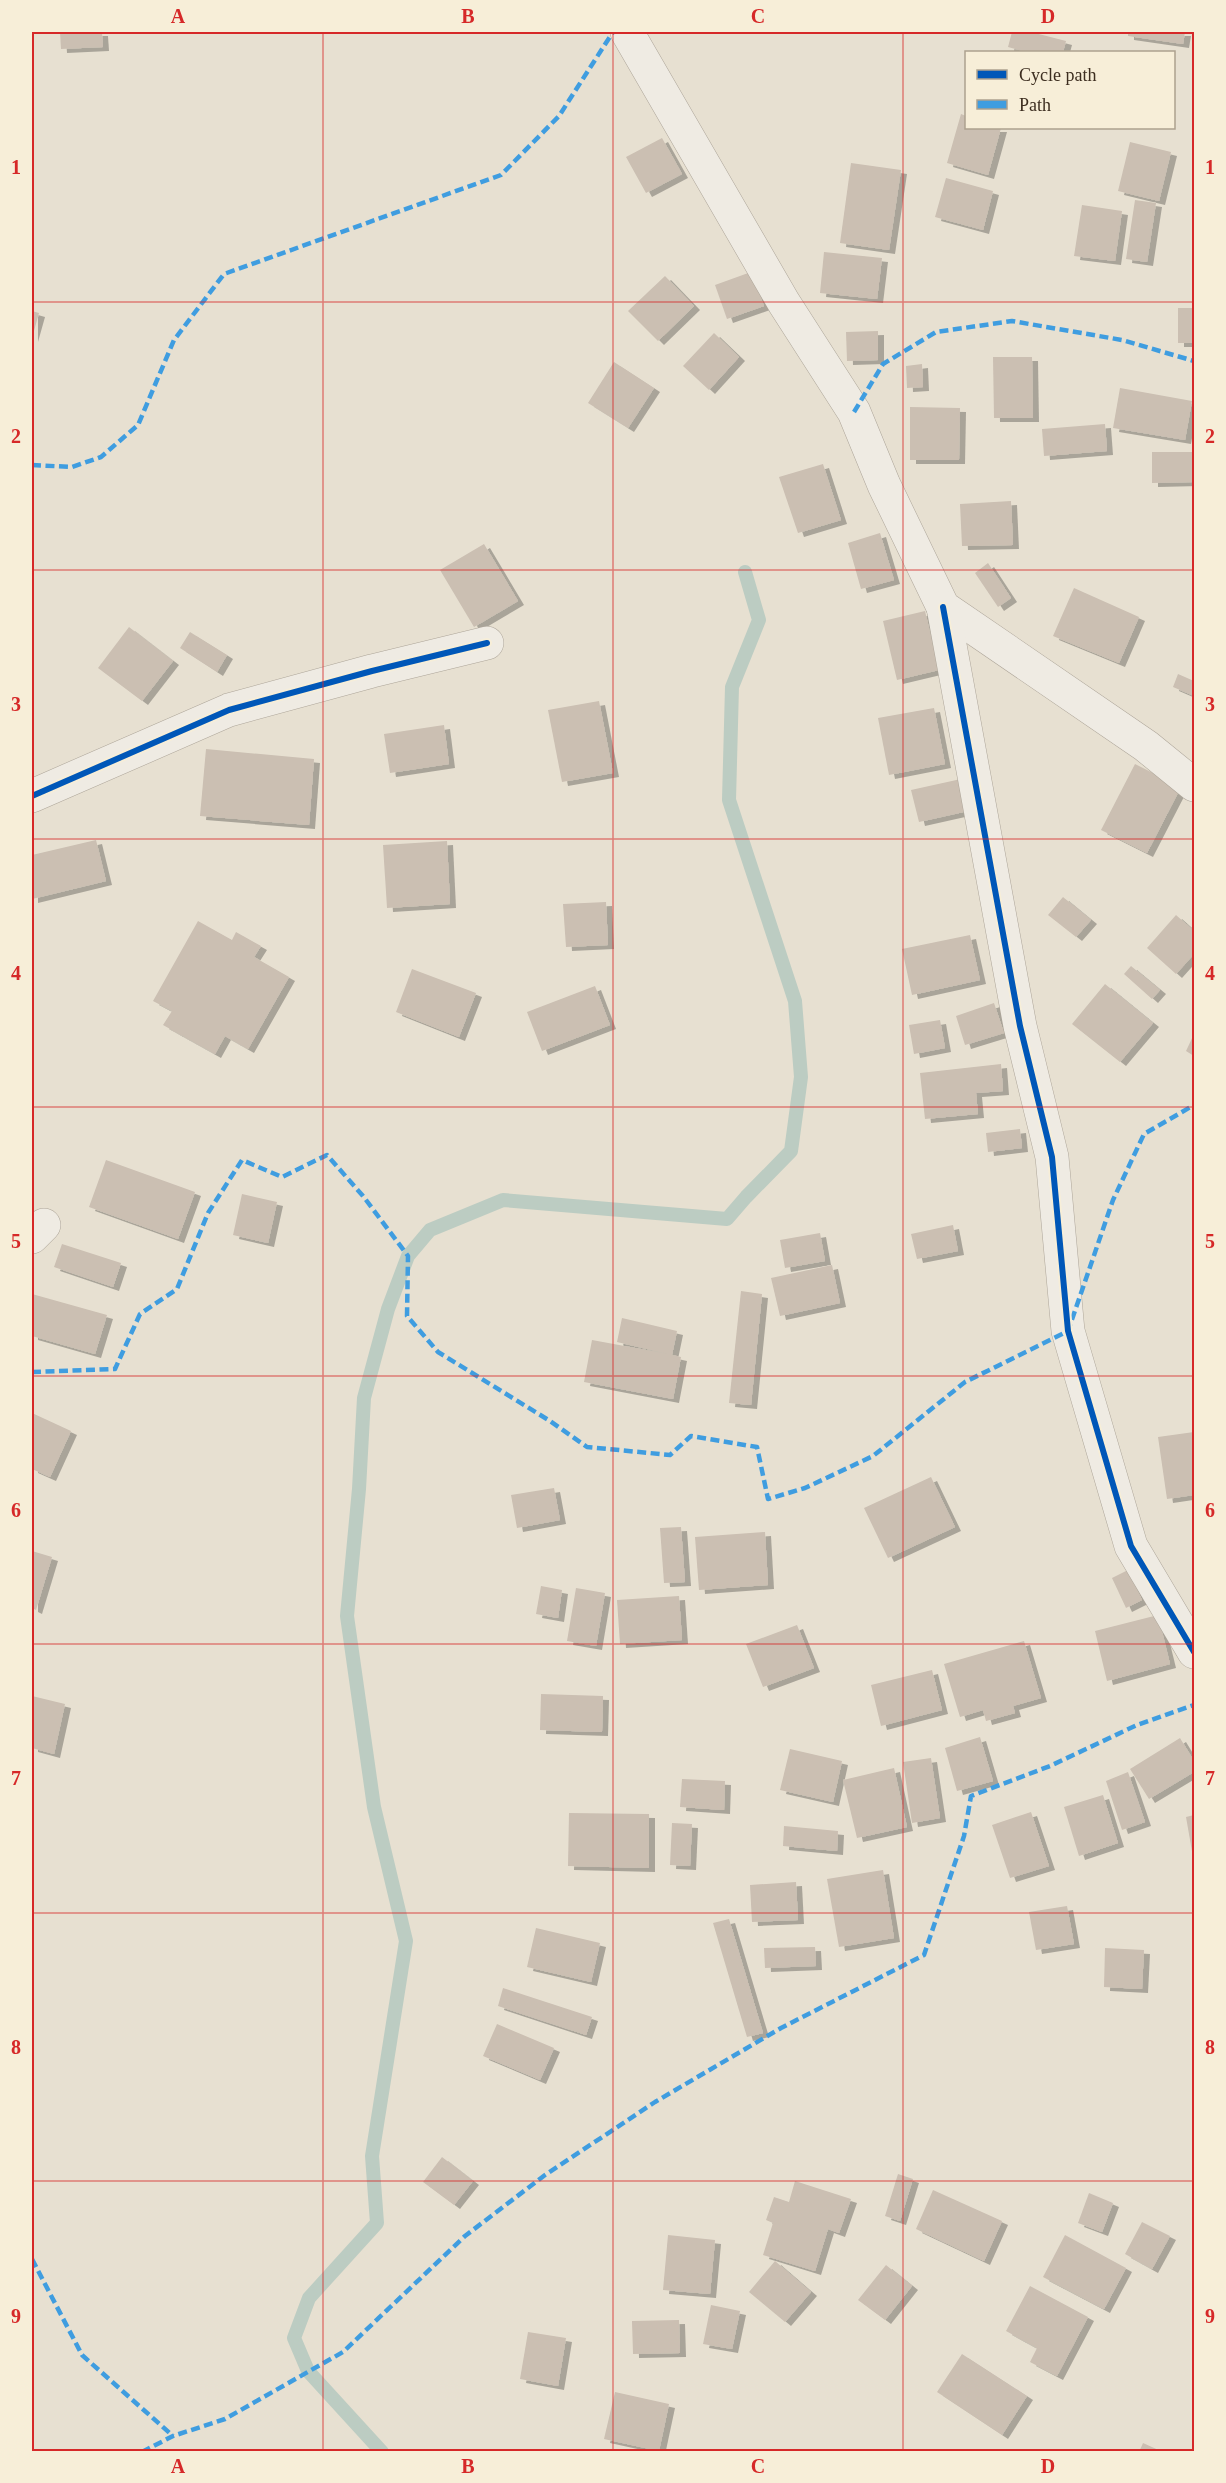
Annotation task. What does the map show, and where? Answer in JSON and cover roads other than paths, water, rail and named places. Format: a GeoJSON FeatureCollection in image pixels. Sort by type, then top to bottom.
{"type":"FeatureCollection","features":[{"type":"Feature","properties":{"kind":"street"},"geometry":{"type":"LineString","coordinates":[[628,33],[784,303],[854,412],[884,485],[943,607],[1020,1026],[1052,1157],[1068,1331],[1131,1546],[1194,1652]]}},
{"type":"Feature","properties":{"kind":"street"},"geometry":{"type":"LineString","coordinates":[[943,607],[1146,746],[1194,785]]}},
{"type":"Feature","properties":{"kind":"street"},"geometry":{"type":"LineString","coordinates":[[32,796],[229,710],[372,671],[487,643]]}},
{"type":"Feature","properties":{"kind":"waterway"},"geometry":{"type":"LineString","coordinates":[[382,2452],[308,2371],[294,2338],[309,2298],[377,2223],[372,2156],[406,1941],[374,1807],[347,1616],[359,1489],[364,1398],[388,1309],[408,1256],[430,1230],[503,1200],[727,1219],[791,1151],[801,1077],[795,1001],[729,800],[732,687],[759,620],[745,572]]}}]}
